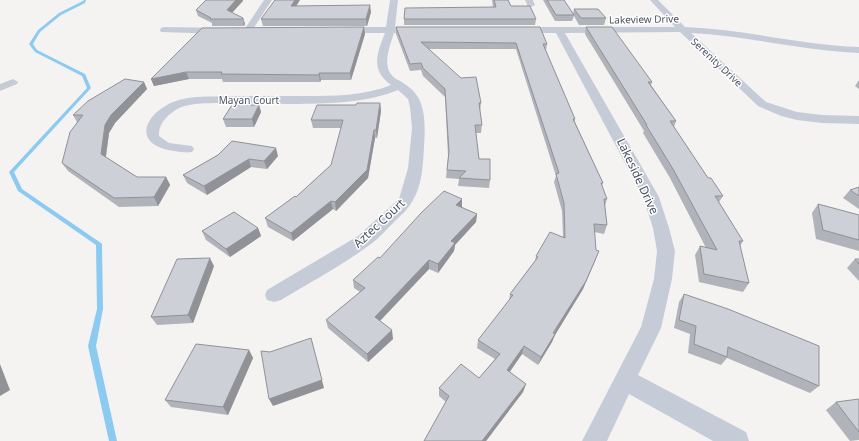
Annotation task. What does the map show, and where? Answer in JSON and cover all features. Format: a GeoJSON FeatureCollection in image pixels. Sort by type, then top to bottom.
{"type":"FeatureCollection","features":[{"type":"Feature","properties":{"kind":"street"},"geometry":{"type":"LineString","coordinates":[[164,30],[244,30],[268,0]]}},
{"type":"Feature","properties":{"kind":"street","name":"Aztec Court"},"geometry":{"type":"LineString","coordinates":[[274,295],[361,243],[405,201],[412,188],[415,173],[418,130],[416,107],[413,96],[401,85],[390,81],[384,73],[381,57],[390,30],[394,10],[394,0]]}},
{"type":"Feature","properties":{"kind":"street","name":"Serenity Drive"},"geometry":{"type":"LineString","coordinates":[[654,0],[682,29],[762,104],[786,114],[818,120],[859,120]]}},
{"type":"Feature","properties":{"kind":"street","name":"Lakeview Drive"},"geometry":{"type":"LineString","coordinates":[[514,30],[560,31],[682,29],[719,32],[808,46],[859,50]]}},
{"type":"Feature","properties":{"kind":"street"},"geometry":{"type":"LineString","coordinates":[[334,30],[428,30]]}},
{"type":"Feature","properties":{"kind":"street","name":"Lakeside Drive"},"geometry":{"type":"LineString","coordinates":[[560,31],[651,197],[661,228],[666,251],[663,279],[651,328],[594,441]]}},
{"type":"Feature","properties":{"kind":"street"},"geometry":{"type":"LineString","coordinates":[[0,88],[13,82]]}},
{"type":"Feature","properties":{"kind":"street","name":"Mayan Court"},"geometry":{"type":"LineString","coordinates":[[187,149],[165,146],[153,138],[152,129],[160,116],[177,105],[209,100],[343,99],[384,92],[401,85]]}},
{"type":"Feature","properties":{"kind":"street"},"geometry":{"type":"LineString","coordinates":[[626,380],[737,441]]}},
{"type":"Feature","properties":{"kind":"building"},"geometry":{"type":"Polygon","coordinates":[[[206,0],[236,0],[227,10],[243,19],[210,19],[211,18],[196,10],[206,0]]]}},
{"type":"Feature","properties":{"kind":"building"},"geometry":{"type":"Polygon","coordinates":[[[275,0],[295,0],[291,6],[370,5],[366,19],[261,19],[275,0]]]}},
{"type":"Feature","properties":{"kind":"building"},"geometry":{"type":"Polygon","coordinates":[[[494,0],[508,0],[511,6],[530,6],[536,19],[404,19],[405,8],[496,7],[494,0]]]}},
{"type":"Feature","properties":{"kind":"building"},"geometry":{"type":"Polygon","coordinates":[[[547,0],[564,0],[574,15],[556,15],[547,0]]]}},
{"type":"Feature","properties":{"kind":"building"},"geometry":{"type":"Polygon","coordinates":[[[574,9],[598,9],[606,18],[581,18],[574,9]]]}},
{"type":"Feature","properties":{"kind":"building"},"geometry":{"type":"Polygon","coordinates":[[[364,27],[350,73],[319,73],[319,75],[221,74],[222,72],[186,72],[151,79],[202,28],[364,27]]]}},
{"type":"Feature","properties":{"kind":"building"},"geometry":{"type":"Polygon","coordinates":[[[396,27],[540,27],[547,44],[543,44],[575,119],[573,119],[603,183],[601,183],[607,199],[604,199],[607,225],[594,224],[596,250],[599,251],[586,281],[553,333],[555,334],[541,357],[524,346],[507,370],[526,384],[482,441],[424,441],[449,396],[439,388],[461,364],[479,378],[500,354],[478,340],[513,295],[510,294],[538,257],[536,256],[550,232],[565,238],[564,203],[556,174],[559,173],[516,43],[421,42],[461,78],[476,77],[481,103],[479,103],[482,125],[475,125],[479,159],[490,159],[490,180],[459,178],[466,171],[447,170],[449,152],[445,89],[423,68],[421,63],[410,64],[396,27]]]}},
{"type":"Feature","properties":{"kind":"building"},"geometry":{"type":"Polygon","coordinates":[[[586,27],[612,27],[652,82],[648,82],[676,121],[670,121],[708,178],[711,178],[723,196],[715,196],[743,241],[739,241],[749,283],[704,274],[700,246],[717,250],[673,169],[586,27]]]}},
{"type":"Feature","properties":{"kind":"building"},"geometry":{"type":"Polygon","coordinates":[[[125,79],[144,82],[111,115],[105,125],[101,154],[137,177],[166,177],[154,197],[114,198],[62,163],[70,132],[83,115],[73,115],[88,101],[125,79]]]}},
{"type":"Feature","properties":{"kind":"building"},"geometry":{"type":"Polygon","coordinates":[[[357,103],[380,103],[376,130],[374,130],[367,170],[335,202],[331,201],[291,233],[265,218],[295,196],[296,197],[331,165],[343,120],[311,120],[317,105],[356,105],[357,103]]]}},
{"type":"Feature","properties":{"kind":"building"},"geometry":{"type":"Polygon","coordinates":[[[232,105],[259,105],[252,119],[223,119],[232,105]]]}},
{"type":"Feature","properties":{"kind":"building"},"geometry":{"type":"Polygon","coordinates":[[[232,141],[276,148],[264,161],[249,159],[204,186],[183,175],[218,155],[232,141]]]}},
{"type":"Feature","properties":{"kind":"building"},"geometry":{"type":"Polygon","coordinates":[[[859,187],[859,196],[850,190],[859,187]]]}},
{"type":"Feature","properties":{"kind":"building"},"geometry":{"type":"Polygon","coordinates":[[[444,191],[462,199],[456,205],[477,214],[451,241],[455,243],[438,264],[429,260],[375,317],[392,330],[367,354],[326,320],[365,288],[353,280],[378,257],[380,258],[422,212],[444,191]]]}},
{"type":"Feature","properties":{"kind":"building"},"geometry":{"type":"Polygon","coordinates":[[[818,204],[859,215],[859,240],[823,230],[818,204]]]}},
{"type":"Feature","properties":{"kind":"building"},"geometry":{"type":"Polygon","coordinates":[[[234,212],[258,228],[226,249],[202,231],[234,212]]]}},
{"type":"Feature","properties":{"kind":"building"},"geometry":{"type":"Polygon","coordinates":[[[210,258],[188,315],[151,317],[177,259],[210,258]]]}},
{"type":"Feature","properties":{"kind":"building"},"geometry":{"type":"Polygon","coordinates":[[[684,294],[728,309],[819,346],[819,386],[728,347],[727,357],[694,344],[696,326],[679,320],[684,294]]]}},
{"type":"Feature","properties":{"kind":"building"},"geometry":{"type":"Polygon","coordinates":[[[311,338],[322,380],[269,399],[261,351],[270,352],[311,338]]]}},
{"type":"Feature","properties":{"kind":"building"},"geometry":{"type":"Polygon","coordinates":[[[196,344],[249,350],[223,407],[165,400],[196,344]]]}},
{"type":"Feature","properties":{"kind":"building"},"geometry":{"type":"Polygon","coordinates":[[[859,399],[859,432],[836,402],[859,399]]]}},
{"type":"Feature","properties":{"kind":"waterway"},"geometry":{"type":"LineString","coordinates":[[85,0],[84,2],[60,14],[39,31],[31,44],[36,51],[84,75],[89,88],[11,172],[20,190],[99,244],[100,309],[92,346],[113,441]]}}]}
